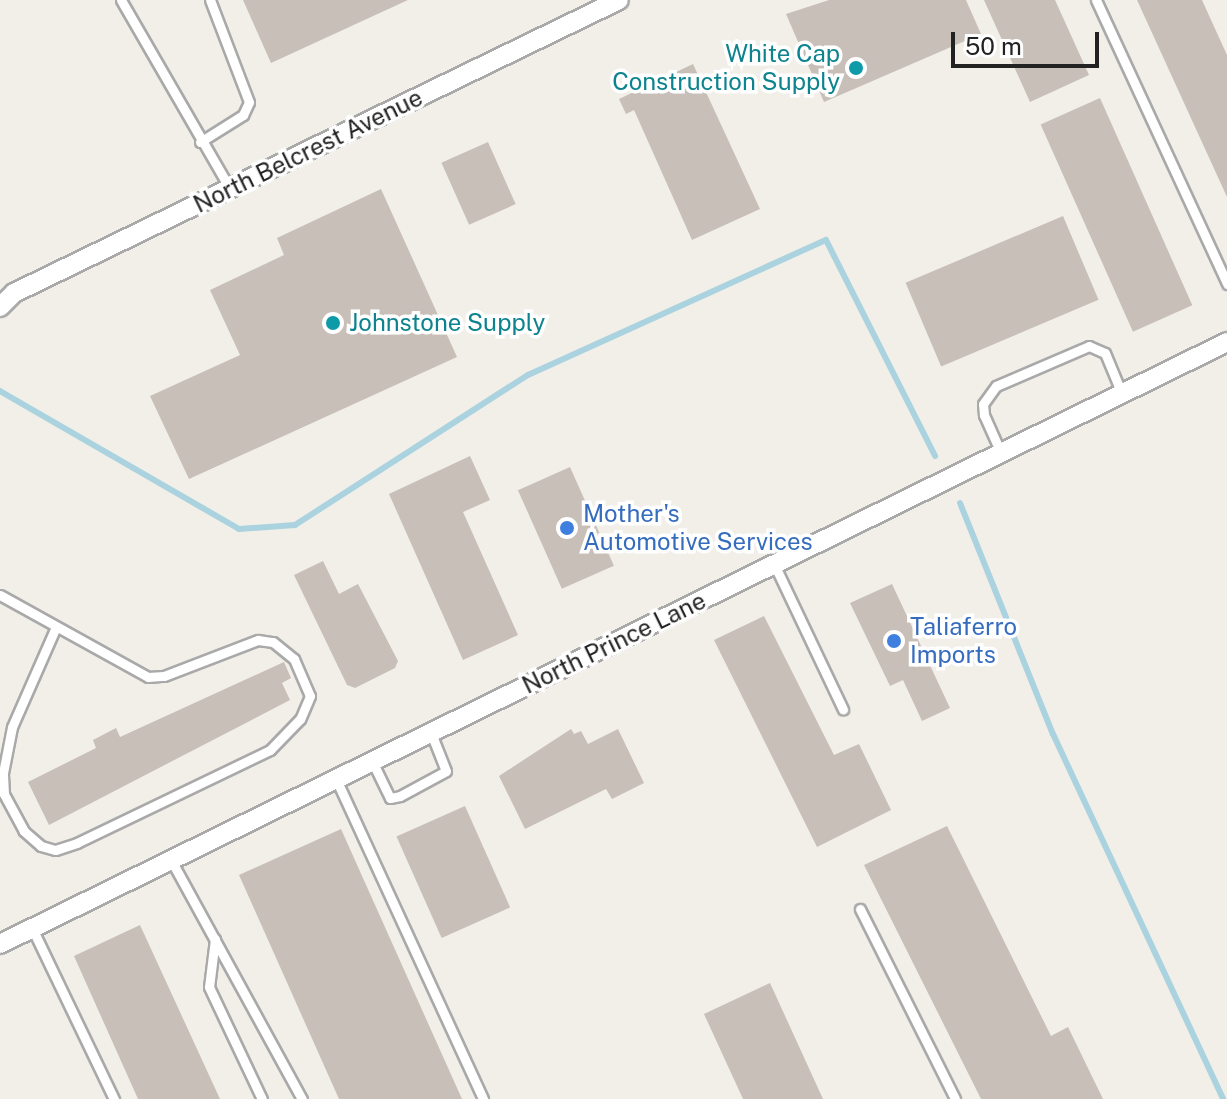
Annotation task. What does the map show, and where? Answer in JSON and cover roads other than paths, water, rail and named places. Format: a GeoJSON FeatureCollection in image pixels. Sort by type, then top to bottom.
{"type":"FeatureCollection","features":[{"type":"Feature","properties":{"kind":"street","name":"North Belcrest Avenue"},"geometry":{"type":"LineString","coordinates":[[0,307],[14,293],[619,0]]}},
{"type":"Feature","properties":{"kind":"street","name":"North Prince Lane"},"geometry":{"type":"LineString","coordinates":[[0,944],[1227,342]]}},
{"type":"Feature","properties":{"kind":"lane"},"geometry":{"type":"LineString","coordinates":[[121,0],[200,142],[230,189]]}},
{"type":"Feature","properties":{"kind":"lane"},"geometry":{"type":"LineString","coordinates":[[200,142],[243,115],[249,102],[210,0]]}},
{"type":"Feature","properties":{"kind":"lane"},"geometry":{"type":"LineString","coordinates":[[1096,0],[1227,284]]}},
{"type":"Feature","properties":{"kind":"lane"},"geometry":{"type":"LineString","coordinates":[[1001,453],[984,415],[983,404],[996,386],[1089,346],[1105,353],[1122,394]]}},
{"type":"Feature","properties":{"kind":"lane"},"geometry":{"type":"LineString","coordinates":[[774,564],[843,709]]}},
{"type":"Feature","properties":{"kind":"lane"},"geometry":{"type":"LineString","coordinates":[[0,595],[148,677],[164,676],[258,640],[273,642],[294,659],[310,696],[300,719],[270,750],[77,843],[55,850],[41,846],[24,831],[4,794],[3,773],[12,727],[56,627]]}},
{"type":"Feature","properties":{"kind":"lane"},"geometry":{"type":"LineString","coordinates":[[372,761],[390,798],[400,796],[446,771],[431,733]]}},
{"type":"Feature","properties":{"kind":"lane"},"geometry":{"type":"LineString","coordinates":[[336,779],[483,1099]]}},
{"type":"Feature","properties":{"kind":"lane"},"geometry":{"type":"LineString","coordinates":[[171,860],[302,1099]]}},
{"type":"Feature","properties":{"kind":"lane"},"geometry":{"type":"LineString","coordinates":[[860,909],[955,1099]]}},
{"type":"Feature","properties":{"kind":"lane"},"geometry":{"type":"LineString","coordinates":[[32,928],[114,1099]]}},
{"type":"Feature","properties":{"kind":"lane"},"geometry":{"type":"LineString","coordinates":[[215,939],[209,987],[262,1099]]}},
{"type":"Feature","properties":{"kind":"waterway"},"geometry":{"type":"LineString","coordinates":[[0,391],[239,529],[295,525],[528,375],[826,240],[935,456]]}},
{"type":"Feature","properties":{"kind":"waterway"},"geometry":{"type":"LineString","coordinates":[[960,503],[1053,734],[1223,1099]]}},
{"type":"Feature","properties":{"kind":"place","name":"White Cap Construction Supply"},"geometry":{"type":"Point","coordinates":[856,68]}},
{"type":"Feature","properties":{"kind":"place","name":"Johnstone Supply"},"geometry":{"type":"Point","coordinates":[333,323]}},
{"type":"Feature","properties":{"kind":"place","name":"Mother's Automotive Services"},"geometry":{"type":"Point","coordinates":[567,528]}},
{"type":"Feature","properties":{"kind":"place","name":"Taliaferro Imports"},"geometry":{"type":"Point","coordinates":[894,641]}}]}
